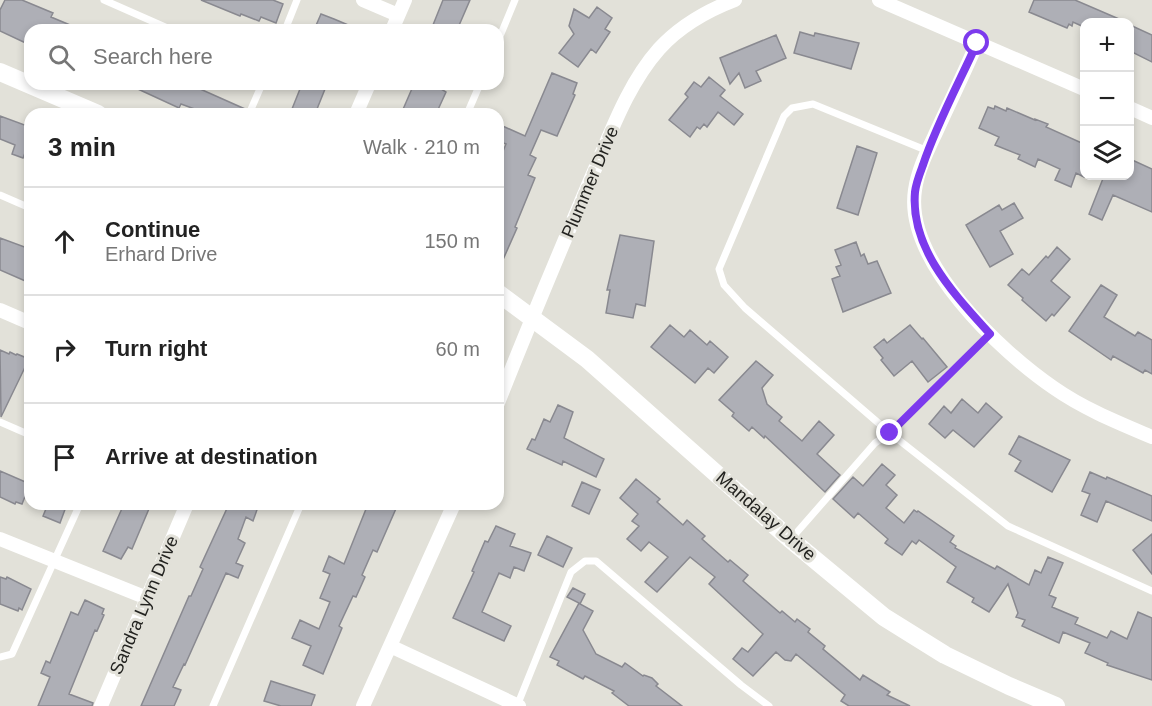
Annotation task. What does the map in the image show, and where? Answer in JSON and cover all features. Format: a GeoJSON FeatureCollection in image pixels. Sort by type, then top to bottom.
{"type":"FeatureCollection","features":[{"type":"Feature","properties":{"kind":"street"},"geometry":{"type":"LineString","coordinates":[[363,0],[399,15]]}},
{"type":"Feature","properties":{"kind":"street"},"geometry":{"type":"LineString","coordinates":[[395,24],[405,0]]}},
{"type":"Feature","properties":{"kind":"street"},"geometry":{"type":"LineString","coordinates":[[879,0],[1080,87]]}},
{"type":"Feature","properties":{"kind":"street","name":"Plummer Drive"},"geometry":{"type":"LineString","coordinates":[[504,387],[531,317],[624,104],[644,69],[678,29],[732,1]]}},
{"type":"Feature","properties":{"kind":"street"},"geometry":{"type":"LineString","coordinates":[[977,43],[928,151],[915,190],[916,219],[922,240],[936,268],[957,298],[1018,361],[1055,389],[1090,409],[1152,437]]}},
{"type":"Feature","properties":{"kind":"street"},"geometry":{"type":"LineString","coordinates":[[0,72],[24,82]]}},
{"type":"Feature","properties":{"kind":"street"},"geometry":{"type":"LineString","coordinates":[[42,90],[84,108]]}},
{"type":"Feature","properties":{"kind":"street"},"geometry":{"type":"LineString","coordinates":[[359,108],[366,90]]}},
{"type":"Feature","properties":{"kind":"street"},"geometry":{"type":"LineString","coordinates":[[1134,110],[1152,118]]}},
{"type":"Feature","properties":{"kind":"street","name":"Mandalay Drive"},"geometry":{"type":"LineString","coordinates":[[504,297],[587,359],[790,539],[884,617],[945,655],[1056,706]]}},
{"type":"Feature","properties":{"kind":"street"},"geometry":{"type":"LineString","coordinates":[[0,310],[24,320]]}},
{"type":"Feature","properties":{"kind":"street","name":"Sandra Lynn Drive"},"geometry":{"type":"LineString","coordinates":[[101,706],[184,510]]}},
{"type":"Feature","properties":{"kind":"street"},"geometry":{"type":"LineString","coordinates":[[363,706],[451,510]]}},
{"type":"Feature","properties":{"kind":"street"},"geometry":{"type":"LineString","coordinates":[[0,539],[147,598]]}},
{"type":"Feature","properties":{"kind":"street"},"geometry":{"type":"LineString","coordinates":[[390,646],[518,706]]}},
{"type":"Feature","properties":{"kind":"lane"},"geometry":{"type":"LineString","coordinates":[[104,0],[158,24]]}},
{"type":"Feature","properties":{"kind":"lane"},"geometry":{"type":"LineString","coordinates":[[287,24],[297,0]]}},
{"type":"Feature","properties":{"kind":"lane"},"geometry":{"type":"LineString","coordinates":[[504,27],[515,0]]}},
{"type":"Feature","properties":{"kind":"lane"},"geometry":{"type":"LineString","coordinates":[[252,108],[259,90]]}},
{"type":"Feature","properties":{"kind":"lane"},"geometry":{"type":"LineString","coordinates":[[470,108],[477,90]]}},
{"type":"Feature","properties":{"kind":"lane"},"geometry":{"type":"LineString","coordinates":[[928,151],[813,105],[792,108],[784,116],[719,269],[724,285],[745,308],[890,433],[1008,526],[1152,591]]}},
{"type":"Feature","properties":{"kind":"lane"},"geometry":{"type":"LineString","coordinates":[[0,195],[24,205]]}},
{"type":"Feature","properties":{"kind":"lane"},"geometry":{"type":"LineString","coordinates":[[790,539],[875,443],[890,433],[990,334]]}},
{"type":"Feature","properties":{"kind":"lane"},"geometry":{"type":"LineString","coordinates":[[0,422],[24,432]]}},
{"type":"Feature","properties":{"kind":"lane"},"geometry":{"type":"LineString","coordinates":[[0,657],[12,654],[77,510]]}},
{"type":"Feature","properties":{"kind":"lane"},"geometry":{"type":"LineString","coordinates":[[213,706],[298,510]]}},
{"type":"Feature","properties":{"kind":"lane"},"geometry":{"type":"LineString","coordinates":[[518,706],[572,572],[585,561],[596,561],[741,685],[769,706]]}},
{"type":"Feature","properties":{"kind":"building"},"geometry":{"type":"Polygon","coordinates":[[[5,0],[22,0],[53,13],[51,17],[68,24],[24,24],[24,42],[0,31],[0,10],[5,0]]]}},
{"type":"Feature","properties":{"kind":"building"},"geometry":{"type":"Polygon","coordinates":[[[201,0],[273,0],[283,4],[276,23],[261,17],[259,21],[241,14],[240,16],[201,0]]]}},
{"type":"Feature","properties":{"kind":"building"},"geometry":{"type":"Polygon","coordinates":[[[443,0],[470,0],[460,24],[433,24],[443,0]]]}},
{"type":"Feature","properties":{"kind":"building"},"geometry":{"type":"Polygon","coordinates":[[[1034,0],[1075,0],[1117,18],[1080,18],[1080,25],[1073,22],[1072,26],[1069,24],[1067,28],[1029,12],[1034,0]]]}},
{"type":"Feature","properties":{"kind":"building"},"geometry":{"type":"Polygon","coordinates":[[[597,7],[612,18],[605,29],[610,32],[596,53],[591,49],[578,67],[559,53],[574,34],[569,26],[574,9],[589,18],[597,7]]]}},
{"type":"Feature","properties":{"kind":"building"},"geometry":{"type":"Polygon","coordinates":[[[321,14],[346,24],[317,24],[321,14]]]}},
{"type":"Feature","properties":{"kind":"building"},"geometry":{"type":"Polygon","coordinates":[[[1134,27],[1152,35],[1152,62],[1134,53],[1134,27]]]}},
{"type":"Feature","properties":{"kind":"building"},"geometry":{"type":"Polygon","coordinates":[[[800,32],[859,43],[851,69],[794,53],[800,32]]]}},
{"type":"Feature","properties":{"kind":"building"},"geometry":{"type":"Polygon","coordinates":[[[776,35],[786,58],[756,71],[761,81],[745,88],[739,73],[730,84],[720,58],[776,35]]]}},
{"type":"Feature","properties":{"kind":"building"},"geometry":{"type":"Polygon","coordinates":[[[552,73],[577,83],[573,94],[575,95],[557,136],[541,130],[530,155],[536,158],[528,175],[535,178],[504,257],[504,149],[506,144],[504,143],[504,127],[525,136],[552,73]]]}},
{"type":"Feature","properties":{"kind":"building"},"geometry":{"type":"Polygon","coordinates":[[[709,77],[725,90],[720,96],[743,114],[734,125],[718,112],[707,127],[704,124],[700,129],[697,127],[690,137],[669,120],[688,97],[685,94],[694,82],[701,87],[709,77]]]}},
{"type":"Feature","properties":{"kind":"building"},"geometry":{"type":"Polygon","coordinates":[[[140,90],[202,90],[243,108],[192,108],[181,104],[179,108],[140,90]]]}},
{"type":"Feature","properties":{"kind":"building"},"geometry":{"type":"Polygon","coordinates":[[[300,90],[325,90],[317,108],[292,108],[300,90]]]}},
{"type":"Feature","properties":{"kind":"building"},"geometry":{"type":"Polygon","coordinates":[[[411,90],[443,90],[446,92],[439,108],[404,108],[411,90]]]}},
{"type":"Feature","properties":{"kind":"building"},"geometry":{"type":"Polygon","coordinates":[[[995,106],[1006,111],[1007,108],[1048,124],[1046,127],[1080,142],[1080,175],[1076,173],[1071,187],[1055,180],[1060,169],[1038,159],[1035,167],[1018,159],[1020,155],[995,145],[999,137],[979,128],[988,107],[994,109],[995,106]]]}},
{"type":"Feature","properties":{"kind":"building"},"geometry":{"type":"Polygon","coordinates":[[[0,116],[24,125],[23,158],[12,154],[15,145],[0,139],[0,116]]]}},
{"type":"Feature","properties":{"kind":"building"},"geometry":{"type":"Polygon","coordinates":[[[857,146],[877,153],[858,215],[837,208],[857,146]]]}},
{"type":"Feature","properties":{"kind":"building"},"geometry":{"type":"Polygon","coordinates":[[[1134,161],[1152,169],[1152,212],[1113,195],[1102,220],[1089,214],[1102,180],[1134,180],[1134,161]]]}},
{"type":"Feature","properties":{"kind":"building"},"geometry":{"type":"Polygon","coordinates":[[[1014,203],[1023,218],[1000,231],[1013,254],[990,267],[966,225],[999,205],[1002,210],[1014,203]]]}},
{"type":"Feature","properties":{"kind":"building"},"geometry":{"type":"Polygon","coordinates":[[[620,235],[654,241],[645,306],[636,304],[633,318],[606,313],[610,290],[607,290],[620,235]]]}},
{"type":"Feature","properties":{"kind":"building"},"geometry":{"type":"Polygon","coordinates":[[[0,238],[24,247],[24,280],[0,270],[0,238]]]}},
{"type":"Feature","properties":{"kind":"building"},"geometry":{"type":"Polygon","coordinates":[[[856,242],[861,256],[864,254],[868,264],[877,261],[891,293],[843,312],[832,279],[840,276],[836,267],[841,265],[835,250],[856,242]]]}},
{"type":"Feature","properties":{"kind":"building"},"geometry":{"type":"Polygon","coordinates":[[[1057,247],[1070,259],[1051,281],[1070,297],[1054,316],[1052,314],[1046,321],[1008,285],[1022,269],[1029,275],[1057,247]]]}},
{"type":"Feature","properties":{"kind":"building"},"geometry":{"type":"Polygon","coordinates":[[[1101,285],[1117,295],[1104,317],[1135,336],[1138,332],[1152,340],[1152,374],[1145,370],[1143,373],[1113,356],[1111,360],[1069,331],[1101,285]]]}},
{"type":"Feature","properties":{"kind":"building"},"geometry":{"type":"Polygon","coordinates":[[[670,325],[684,337],[690,330],[707,345],[710,341],[728,357],[714,373],[708,368],[695,383],[651,347],[670,325]]]}},
{"type":"Feature","properties":{"kind":"building"},"geometry":{"type":"Polygon","coordinates":[[[910,325],[947,367],[928,382],[912,361],[894,376],[874,347],[884,339],[887,343],[910,325]]]}},
{"type":"Feature","properties":{"kind":"building"},"geometry":{"type":"Polygon","coordinates":[[[0,350],[24,357],[24,369],[1,417],[0,350]]]}},
{"type":"Feature","properties":{"kind":"building"},"geometry":{"type":"Polygon","coordinates":[[[756,361],[773,375],[762,388],[767,404],[782,417],[779,421],[802,441],[819,421],[834,435],[817,454],[840,475],[825,492],[765,436],[764,438],[752,427],[749,431],[719,400],[756,361]]]}},
{"type":"Feature","properties":{"kind":"building"},"geometry":{"type":"Polygon","coordinates":[[[962,399],[978,413],[986,403],[1002,417],[974,447],[953,430],[945,438],[929,424],[944,406],[951,413],[962,399]]]}},
{"type":"Feature","properties":{"kind":"building"},"geometry":{"type":"Polygon","coordinates":[[[558,405],[573,412],[564,438],[604,459],[596,477],[563,461],[562,465],[527,449],[532,439],[535,440],[544,419],[550,422],[558,405]]]}},
{"type":"Feature","properties":{"kind":"building"},"geometry":{"type":"Polygon","coordinates":[[[1019,436],[1070,460],[1052,492],[1015,471],[1021,461],[1009,454],[1019,436]]]}},
{"type":"Feature","properties":{"kind":"building"},"geometry":{"type":"Polygon","coordinates":[[[882,464],[895,475],[886,485],[897,495],[886,508],[904,523],[914,510],[918,511],[954,536],[950,542],[956,546],[955,548],[995,569],[997,566],[1029,585],[1035,570],[1041,573],[1048,557],[1063,563],[1049,595],[1056,598],[1052,607],[1078,618],[1075,624],[1107,638],[1111,631],[1127,639],[1138,612],[1152,618],[1152,680],[1107,665],[1108,663],[1085,653],[1090,643],[1063,632],[1059,643],[1022,626],[1025,620],[1016,617],[1018,613],[1008,584],[989,612],[972,602],[974,598],[947,582],[956,567],[919,540],[916,544],[912,541],[902,555],[885,543],[888,539],[858,513],[854,518],[833,499],[853,477],[863,486],[882,464]]]}},
{"type":"Feature","properties":{"kind":"building"},"geometry":{"type":"Polygon","coordinates":[[[0,471],[24,481],[22,504],[16,502],[15,504],[0,497],[0,471]]]}},
{"type":"Feature","properties":{"kind":"building"},"geometry":{"type":"Polygon","coordinates":[[[1090,472],[1152,496],[1152,521],[1106,501],[1097,522],[1081,515],[1090,494],[1082,491],[1090,472]]]}},
{"type":"Feature","properties":{"kind":"building"},"geometry":{"type":"Polygon","coordinates":[[[636,479],[660,499],[657,502],[683,525],[687,520],[705,536],[702,539],[728,562],[730,560],[748,575],[743,581],[780,613],[782,611],[795,622],[797,619],[810,629],[808,632],[825,646],[823,649],[860,680],[863,675],[890,692],[887,695],[910,706],[849,706],[841,701],[845,695],[796,654],[791,661],[785,660],[776,652],[753,676],[733,659],[742,648],[748,652],[763,634],[709,584],[715,577],[690,557],[657,592],[645,582],[668,557],[649,542],[641,551],[627,539],[639,526],[632,521],[638,514],[620,498],[636,479]]]}},
{"type":"Feature","properties":{"kind":"building"},"geometry":{"type":"Polygon","coordinates":[[[582,482],[600,490],[589,514],[572,506],[582,482]]]}},
{"type":"Feature","properties":{"kind":"building"},"geometry":{"type":"Polygon","coordinates":[[[46,510],[65,510],[60,523],[43,516],[46,510]]]}},
{"type":"Feature","properties":{"kind":"building"},"geometry":{"type":"Polygon","coordinates":[[[121,510],[148,510],[132,549],[128,547],[121,559],[103,551],[121,510]]]}},
{"type":"Feature","properties":{"kind":"building"},"geometry":{"type":"Polygon","coordinates":[[[226,510],[257,510],[253,521],[246,517],[238,539],[245,543],[236,563],[243,566],[238,578],[226,573],[173,687],[181,690],[174,706],[141,706],[203,569],[200,567],[226,510]]]}},
{"type":"Feature","properties":{"kind":"building"},"geometry":{"type":"Polygon","coordinates":[[[366,510],[395,510],[377,552],[373,550],[362,575],[365,577],[339,626],[342,628],[323,674],[303,665],[311,646],[292,638],[300,620],[319,629],[330,602],[320,598],[330,574],[323,571],[329,556],[344,564],[366,510]]]}},
{"type":"Feature","properties":{"kind":"building"},"geometry":{"type":"Polygon","coordinates":[[[496,526],[515,534],[510,546],[531,553],[524,571],[514,567],[510,578],[499,573],[482,612],[511,626],[504,641],[453,618],[485,541],[488,542],[496,526]]]}},
{"type":"Feature","properties":{"kind":"building"},"geometry":{"type":"Polygon","coordinates":[[[1152,534],[1152,574],[1133,550],[1152,534]]]}},
{"type":"Feature","properties":{"kind":"building"},"geometry":{"type":"Polygon","coordinates":[[[547,536],[572,548],[563,567],[538,555],[547,536]]]}},
{"type":"Feature","properties":{"kind":"building"},"geometry":{"type":"Polygon","coordinates":[[[0,577],[6,579],[7,577],[31,589],[22,610],[19,608],[18,611],[0,604],[0,577]]]}},
{"type":"Feature","properties":{"kind":"building"},"geometry":{"type":"Polygon","coordinates":[[[573,588],[585,594],[580,604],[593,611],[583,630],[596,654],[622,667],[625,663],[643,676],[652,678],[658,684],[656,686],[682,706],[629,706],[612,693],[614,691],[585,676],[583,679],[557,665],[559,661],[550,657],[579,603],[567,597],[573,588]]]}},
{"type":"Feature","properties":{"kind":"building"},"geometry":{"type":"Polygon","coordinates":[[[85,600],[104,609],[102,614],[104,615],[97,631],[95,630],[69,694],[93,703],[92,706],[38,706],[50,677],[41,673],[46,661],[50,663],[71,612],[78,615],[85,600]]]}},
{"type":"Feature","properties":{"kind":"building"},"geometry":{"type":"Polygon","coordinates":[[[271,681],[315,695],[311,706],[281,706],[264,701],[271,681]]]}},
{"type":"Feature","properties":{"kind":"route"},"geometry":{"type":"LineString","coordinates":[[890,433],[990,334],[957,298],[936,268],[922,240],[916,219],[915,190],[928,151],[977,43]]}}]}
